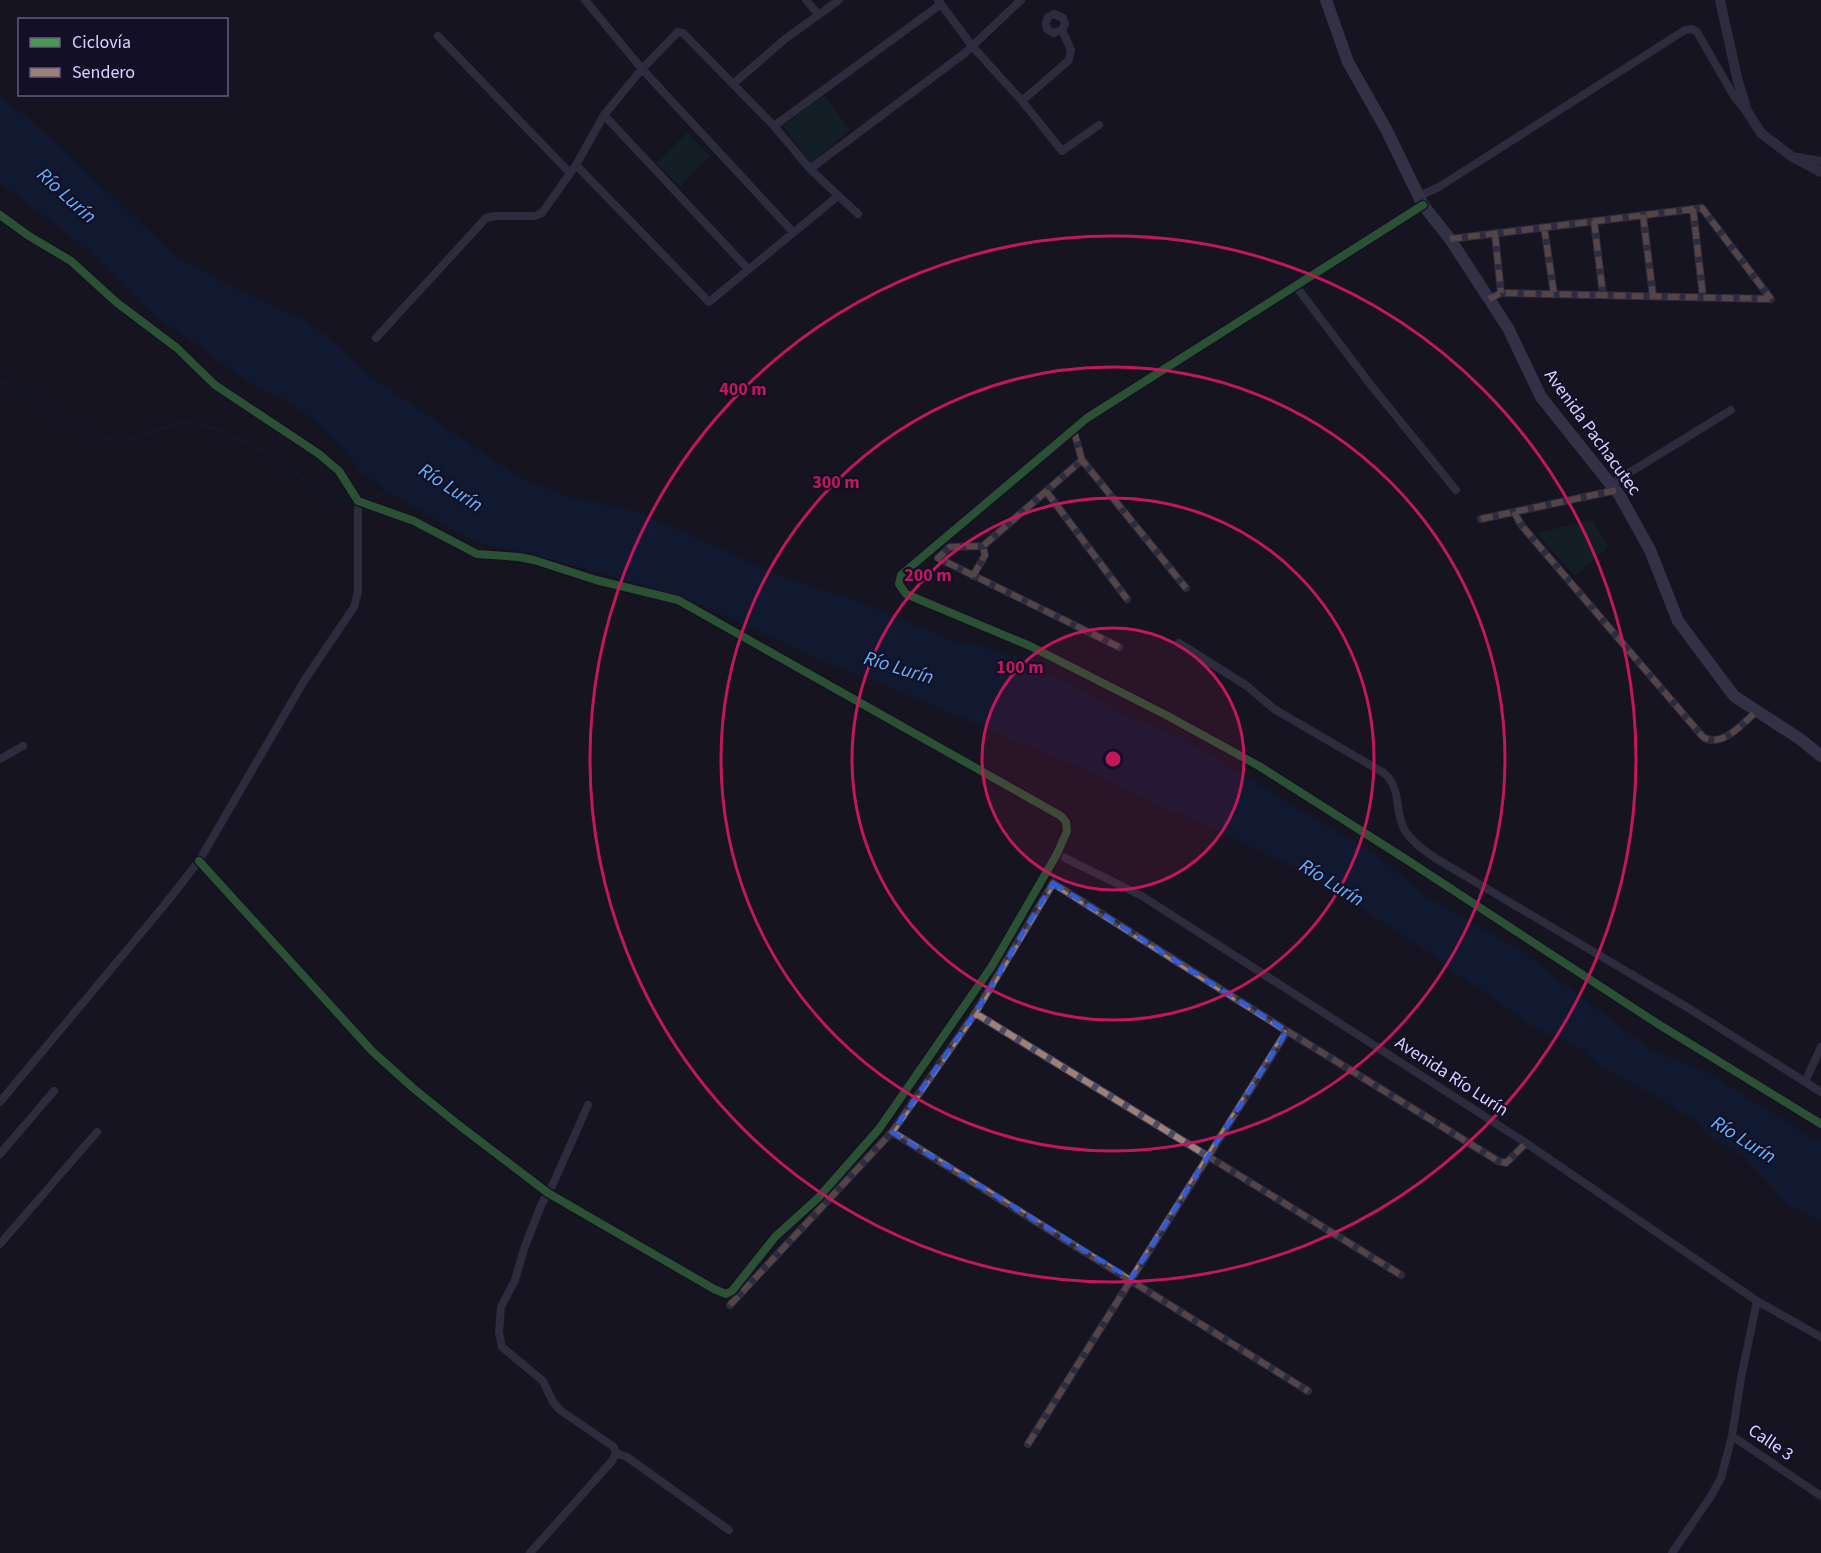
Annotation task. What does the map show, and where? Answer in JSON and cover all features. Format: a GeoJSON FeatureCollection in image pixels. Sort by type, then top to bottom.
{"type":"FeatureCollection","features":[{"type":"Feature","properties":{"kind":"main road","name":"Avenida Pachacutec"},"geometry":{"type":"LineString","coordinates":[[1326,0],[1348,62],[1364,88],[1421,200],[1450,239],[1508,328],[1541,397],[1614,487],[1650,550],[1678,621],[1734,696],[1800,739],[1821,756]]}},
{"type":"Feature","properties":{"kind":"street"},"geometry":{"type":"LineString","coordinates":[[585,0],[642,69],[793,232]]}},
{"type":"Feature","properties":{"kind":"street"},"geometry":{"type":"LineString","coordinates":[[806,0],[818,14]]}},
{"type":"Feature","properties":{"kind":"street"},"geometry":{"type":"LineString","coordinates":[[733,84],[784,39],[839,0]]}},
{"type":"Feature","properties":{"kind":"street"},"geometry":{"type":"LineString","coordinates":[[810,168],[972,46],[1021,0]]}},
{"type":"Feature","properties":{"kind":"street"},"geometry":{"type":"LineString","coordinates":[[1720,0],[1737,78],[1747,111]]}},
{"type":"Feature","properties":{"kind":"street"},"geometry":{"type":"LineString","coordinates":[[774,126],[940,2],[972,46],[1022,101],[1062,151],[1099,125]]}},
{"type":"Feature","properties":{"kind":"street"},"geometry":{"type":"LineString","coordinates":[[1821,172],[1791,156],[1761,133],[1747,111],[1735,98],[1697,32],[1692,29],[1685,30],[1439,187],[1295,285],[1087,418],[901,575],[899,584],[906,594],[1030,646],[1166,715],[1259,766],[1658,1024],[1821,1124]]}},
{"type":"Feature","properties":{"kind":"street"},"geometry":{"type":"LineString","coordinates":[[1022,101],[1069,60],[1071,50],[1062,30]]}},
{"type":"Feature","properties":{"kind":"street"},"geometry":{"type":"LineString","coordinates":[[376,338],[480,222],[494,216],[539,215],[576,165],[604,115],[642,69],[677,33],[682,32],[774,126],[810,168],[858,214]]}},
{"type":"Feature","properties":{"kind":"street"},"geometry":{"type":"LineString","coordinates":[[438,36],[570,173]]}},
{"type":"Feature","properties":{"kind":"street"},"geometry":{"type":"LineString","coordinates":[[604,115],[748,269]]}},
{"type":"Feature","properties":{"kind":"street"},"geometry":{"type":"LineString","coordinates":[[1791,156],[1821,161]]}},
{"type":"Feature","properties":{"kind":"street"},"geometry":{"type":"LineString","coordinates":[[576,165],[706,301],[710,302],[838,196]]}},
{"type":"Feature","properties":{"kind":"street"},"geometry":{"type":"LineString","coordinates":[[1450,239],[1702,208],[1771,299],[1501,293],[1489,299]]}},
{"type":"Feature","properties":{"kind":"street"},"geometry":{"type":"LineString","coordinates":[[1693,209],[1703,297]]}},
{"type":"Feature","properties":{"kind":"street"},"geometry":{"type":"LineString","coordinates":[[0,215],[29,236],[71,261],[116,302],[177,348],[216,385],[319,454],[339,471],[358,501],[358,592],[354,607],[304,681],[198,861],[162,908],[0,1102]]}},
{"type":"Feature","properties":{"kind":"street"},"geometry":{"type":"LineString","coordinates":[[1643,215],[1653,296]]}},
{"type":"Feature","properties":{"kind":"street"},"geometry":{"type":"LineString","coordinates":[[1594,221],[1603,295]]}},
{"type":"Feature","properties":{"kind":"street"},"geometry":{"type":"LineString","coordinates":[[1545,228],[1554,294]]}},
{"type":"Feature","properties":{"kind":"street"},"geometry":{"type":"LineString","coordinates":[[1495,234],[1501,293]]}},
{"type":"Feature","properties":{"kind":"street"},"geometry":{"type":"LineString","coordinates":[[1295,285],[1370,384],[1456,490]]}},
{"type":"Feature","properties":{"kind":"street"},"geometry":{"type":"LineString","coordinates":[[1481,519],[1614,487],[1731,410]]}},
{"type":"Feature","properties":{"kind":"street"},"geometry":{"type":"LineString","coordinates":[[1072,431],[1082,460],[1186,588]]}},
{"type":"Feature","properties":{"kind":"street"},"geometry":{"type":"LineString","coordinates":[[1082,460],[983,546],[950,547],[938,558],[1119,647]]}},
{"type":"Feature","properties":{"kind":"street"},"geometry":{"type":"LineString","coordinates":[[1046,491],[1127,599]]}},
{"type":"Feature","properties":{"kind":"street"},"geometry":{"type":"LineString","coordinates":[[198,861],[376,1055],[460,1126],[548,1193],[714,1289],[725,1293],[732,1291],[775,1237],[819,1197],[879,1129],[992,966],[1057,854],[1067,831],[1066,822],[1061,816],[1001,780],[772,655],[684,603],[596,580],[534,560],[477,554],[414,521],[358,501]]}},
{"type":"Feature","properties":{"kind":"street"},"geometry":{"type":"LineString","coordinates":[[1514,512],[1522,526],[1703,737],[1720,740],[1756,712]]}},
{"type":"Feature","properties":{"kind":"street"},"geometry":{"type":"LineString","coordinates":[[973,576],[985,555],[983,546]]}},
{"type":"Feature","properties":{"kind":"street"},"geometry":{"type":"LineString","coordinates":[[1179,643],[1247,686],[1274,710],[1384,773],[1395,787],[1404,828],[1413,840],[1435,858],[1685,1006],[1821,1092]]}},
{"type":"Feature","properties":{"kind":"street"},"geometry":{"type":"LineString","coordinates":[[0,759],[23,746]]}},
{"type":"Feature","properties":{"kind":"street","name":"Avenida Río Lurín"},"geometry":{"type":"LineString","coordinates":[[1057,854],[1142,896],[1526,1143],[1756,1300],[1821,1338]]}},
{"type":"Feature","properties":{"kind":"street"},"geometry":{"type":"LineString","coordinates":[[730,1305],[892,1132],[975,1013],[1053,882],[1287,1031],[1498,1161],[1506,1163],[1526,1143]]}},
{"type":"Feature","properties":{"kind":"street"},"geometry":{"type":"LineString","coordinates":[[975,1013],[1401,1275]]}},
{"type":"Feature","properties":{"kind":"street"},"geometry":{"type":"LineString","coordinates":[[1028,1444],[1287,1031]]}},
{"type":"Feature","properties":{"kind":"street"},"geometry":{"type":"LineString","coordinates":[[1805,1082],[1821,1047]]}},
{"type":"Feature","properties":{"kind":"street"},"geometry":{"type":"LineString","coordinates":[[0,1154],[54,1091]]}},
{"type":"Feature","properties":{"kind":"street"},"geometry":{"type":"LineString","coordinates":[[531,1553],[612,1461],[616,1453],[614,1447],[560,1410],[553,1402],[543,1382],[500,1344],[499,1332],[501,1307],[515,1280],[524,1249],[588,1105]]}},
{"type":"Feature","properties":{"kind":"street"},"geometry":{"type":"LineString","coordinates":[[0,1244],[97,1132]]}},
{"type":"Feature","properties":{"kind":"street"},"geometry":{"type":"LineString","coordinates":[[892,1132],[1308,1391]]}},
{"type":"Feature","properties":{"kind":"street"},"geometry":{"type":"LineString","coordinates":[[1672,1553],[1721,1478],[1732,1436],[1756,1300]]}},
{"type":"Feature","properties":{"kind":"street","name":"Calle 3"},"geometry":{"type":"LineString","coordinates":[[1732,1436],[1821,1496]]}},
{"type":"Feature","properties":{"kind":"street"},"geometry":{"type":"LineString","coordinates":[[616,1453],[627,1457],[729,1530]]}},
{"type":"Feature","properties":{"kind":"highlighted area"},"geometry":{"type":"Polygon","coordinates":[[[1053,883],[1287,1031],[1131,1279],[892,1132],[975,1013],[1053,883]]]}},
{"type":"Feature","properties":{"kind":"green space"},"geometry":{"type":"Polygon","coordinates":[[[824,95],[850,130],[811,163],[783,126],[824,95]]]}},
{"type":"Feature","properties":{"kind":"green space"},"geometry":{"type":"Polygon","coordinates":[[[687,133],[710,156],[680,186],[656,163],[687,133]]]}},
{"type":"Feature","properties":{"kind":"green space"},"geometry":{"type":"Polygon","coordinates":[[[1592,520],[1608,547],[1575,576],[1537,533],[1592,520]]]}},
{"type":"Feature","properties":{"kind":"water","name":"Río Lurín"},"geometry":{"type":"Polygon","coordinates":[[[0,97],[32,121],[174,255],[238,290],[305,320],[336,344],[364,372],[519,477],[562,495],[638,512],[774,573],[859,601],[953,641],[977,645],[1023,660],[1129,717],[1181,738],[1381,858],[1423,895],[1520,950],[1651,1050],[1708,1072],[1808,1136],[1821,1141],[1821,1221],[1788,1205],[1743,1156],[1711,1138],[1694,1120],[1660,1098],[1602,1067],[1580,1048],[1537,1029],[1453,972],[1416,943],[1384,924],[1345,896],[1303,872],[1203,823],[1081,768],[823,661],[686,598],[583,568],[476,542],[399,499],[362,472],[339,444],[311,418],[291,403],[256,387],[144,307],[90,253],[51,220],[0,184],[0,97]]]}},
{"type":"Feature","properties":{"kind":"waterway"},"geometry":{"type":"LineString","coordinates":[[0,384],[4,381],[15,386],[67,420],[113,440],[136,438],[180,423],[206,426],[273,456],[321,491],[331,496],[355,501]]}},
{"type":"Feature","properties":{"kind":"waterway"},"geometry":{"type":"LineString","coordinates":[[367,500],[390,492]]}},
{"type":"Feature","properties":{"kind":"marked path"},"geometry":{"type":"LineString","coordinates":[[1450,239],[1702,208],[1771,299]]}},
{"type":"Feature","properties":{"kind":"marked path"},"geometry":{"type":"LineString","coordinates":[[1693,209],[1703,297]]}},
{"type":"Feature","properties":{"kind":"marked path"},"geometry":{"type":"LineString","coordinates":[[1643,215],[1653,296]]}},
{"type":"Feature","properties":{"kind":"marked path"},"geometry":{"type":"LineString","coordinates":[[1594,221],[1603,295]]}},
{"type":"Feature","properties":{"kind":"marked path"},"geometry":{"type":"LineString","coordinates":[[1544,227],[1554,294]]}},
{"type":"Feature","properties":{"kind":"marked path"},"geometry":{"type":"LineString","coordinates":[[1495,234],[1501,293]]}},
{"type":"Feature","properties":{"kind":"marked path"},"geometry":{"type":"LineString","coordinates":[[1489,299],[1501,293],[1771,299]]}},
{"type":"Feature","properties":{"kind":"marked path"},"geometry":{"type":"LineString","coordinates":[[1072,431],[1082,460]]}},
{"type":"Feature","properties":{"kind":"marked path"},"geometry":{"type":"LineString","coordinates":[[1119,647],[938,558],[950,547],[983,546],[1082,460],[1186,588]]}},
{"type":"Feature","properties":{"kind":"marked path"},"geometry":{"type":"LineString","coordinates":[[1481,519],[1617,490]]}},
{"type":"Feature","properties":{"kind":"marked path"},"geometry":{"type":"LineString","coordinates":[[1046,491],[1127,599]]}},
{"type":"Feature","properties":{"kind":"marked path"},"geometry":{"type":"LineString","coordinates":[[1514,512],[1522,526],[1703,737],[1710,740],[1725,737],[1756,712]]}},
{"type":"Feature","properties":{"kind":"marked path"},"geometry":{"type":"LineString","coordinates":[[973,576],[985,555],[983,546]]}},
{"type":"Feature","properties":{"kind":"marked path"},"geometry":{"type":"LineString","coordinates":[[730,1305],[892,1132],[975,1013],[1053,883],[1498,1161],[1506,1163],[1526,1143]]}},
{"type":"Feature","properties":{"kind":"marked path"},"geometry":{"type":"LineString","coordinates":[[975,1013],[1401,1275]]}},
{"type":"Feature","properties":{"kind":"marked path"},"geometry":{"type":"LineString","coordinates":[[1028,1444],[1287,1031]]}},
{"type":"Feature","properties":{"kind":"marked path"},"geometry":{"type":"LineString","coordinates":[[892,1132],[1308,1391]]}},
{"type":"Feature","properties":{"kind":"cycle path"},"geometry":{"type":"LineString","coordinates":[[1423,205],[1087,418],[901,575],[899,584],[906,594],[1030,646],[1166,715],[1259,766],[1658,1024],[1821,1124]]}},
{"type":"Feature","properties":{"kind":"cycle path"},"geometry":{"type":"LineString","coordinates":[[0,215],[29,236],[71,261],[116,302],[177,348],[215,385],[319,454],[339,471],[358,501],[414,521],[477,554],[534,560],[596,580],[678,600],[1061,816],[1066,822],[1067,831],[1057,854],[992,966],[879,1129],[819,1197],[775,1237],[732,1291],[726,1294],[548,1193],[413,1088],[372,1051],[199,861]]}}]}
